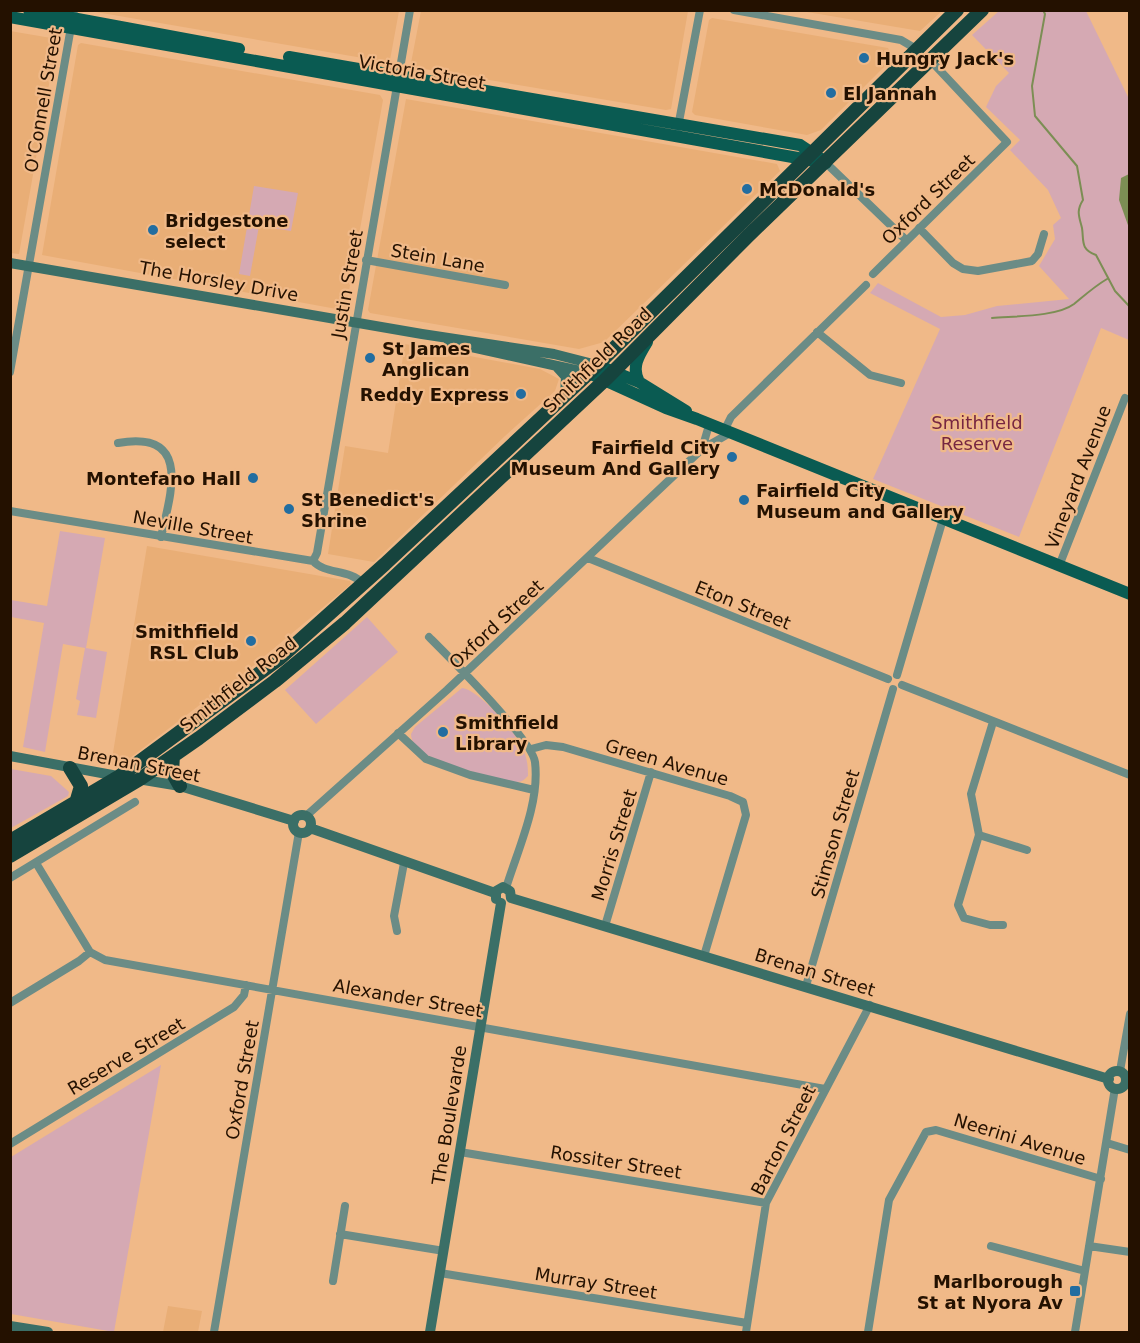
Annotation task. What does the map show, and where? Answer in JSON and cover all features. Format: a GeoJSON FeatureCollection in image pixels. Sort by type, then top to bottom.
{"type":"FeatureCollection","features":[{"type":"Feature","properties":{"kind":"highway","name":"Smithfield Road"},"geometry":{"type":"LineString","coordinates":[[10,841],[138,764],[280,658],[364,584],[565,396],[957,10]]}},
{"type":"Feature","properties":{"kind":"highway","name":"Smithfield Road"},"geometry":{"type":"LineString","coordinates":[[10,856],[140,779],[275,681],[345,623],[610,375],[748,236],[931,62],[982,10]]}},
{"type":"Feature","properties":{"kind":"highway"},"geometry":{"type":"LineString","coordinates":[[138,764],[156,743],[197,713]]}},
{"type":"Feature","properties":{"kind":"highway"},"geometry":{"type":"LineString","coordinates":[[173,756],[172,772],[180,786]]}},
{"type":"Feature","properties":{"kind":"highway"},"geometry":{"type":"LineString","coordinates":[[70,768],[81,786],[76,803]]}},
{"type":"Feature","properties":{"kind":"main road","name":"Victoria Street"},"geometry":{"type":"LineString","coordinates":[[28,10],[398,81],[809,155],[826,163]]}},
{"type":"Feature","properties":{"kind":"main road","name":"Victoria Street"},"geometry":{"type":"LineString","coordinates":[[10,17],[72,19]]}},
{"type":"Feature","properties":{"kind":"main road"},"geometry":{"type":"LineString","coordinates":[[639,382],[636,374],[636,361],[652,332]]}},
{"type":"Feature","properties":{"kind":"main road","name":"The Horsley Drive"},"geometry":{"type":"LineString","coordinates":[[593,369],[639,382],[709,425],[1130,594]]}},
{"type":"Feature","properties":{"kind":"main road","name":"The Horsley Drive"},"geometry":{"type":"LineString","coordinates":[[610,375],[666,408],[697,419]]}},
{"type":"Feature","properties":{"kind":"street","name":"Justin Street"},"geometry":{"type":"LineString","coordinates":[[313,561],[317,553],[410,10]]}},
{"type":"Feature","properties":{"kind":"street"},"geometry":{"type":"LineString","coordinates":[[678,130],[700,10]]}},
{"type":"Feature","properties":{"kind":"street"},"geometry":{"type":"LineString","coordinates":[[734,10],[901,40],[918,50]]}},
{"type":"Feature","properties":{"kind":"street","name":"O'Connell Street"},"geometry":{"type":"LineString","coordinates":[[10,372],[72,19]]}},
{"type":"Feature","properties":{"kind":"street","name":"Oxford Street"},"geometry":{"type":"LineString","coordinates":[[873,274],[1006,145],[1006,138],[931,62]]}},
{"type":"Feature","properties":{"kind":"street"},"geometry":{"type":"LineString","coordinates":[[826,163],[906,240]]}},
{"type":"Feature","properties":{"kind":"street"},"geometry":{"type":"LineString","coordinates":[[919,228],[957,266],[971,271],[1032,261],[1038,254],[1044,234]]}},
{"type":"Feature","properties":{"kind":"street","name":"Stein Lane"},"geometry":{"type":"LineString","coordinates":[[366,260],[505,285]]}},
{"type":"Feature","properties":{"kind":"street","name":"The Horsley Drive"},"geometry":{"type":"LineString","coordinates":[[10,263],[422,334],[554,354],[593,369]]}},
{"type":"Feature","properties":{"kind":"street","name":"Oxford Street"},"geometry":{"type":"LineString","coordinates":[[306,816],[465,674],[702,449],[727,432],[731,417],[866,285]]}},
{"type":"Feature","properties":{"kind":"street"},"geometry":{"type":"LineString","coordinates":[[817,332],[870,375],[901,383]]}},
{"type":"Feature","properties":{"kind":"street","name":"The Horsley Drive"},"geometry":{"type":"LineString","coordinates":[[422,334],[469,348],[593,369]]}},
{"type":"Feature","properties":{"kind":"street"},"geometry":{"type":"LineString","coordinates":[[553,364],[565,374],[565,396]]}},
{"type":"Feature","properties":{"kind":"street","name":"Vineyard Avenue"},"geometry":{"type":"LineString","coordinates":[[1059,566],[1125,398]]}},
{"type":"Feature","properties":{"kind":"street"},"geometry":{"type":"LineString","coordinates":[[702,449],[709,425]]}},
{"type":"Feature","properties":{"kind":"street"},"geometry":{"type":"LineString","coordinates":[[118,443],[145,442],[158,447],[168,457],[174,478],[161,537]]}},
{"type":"Feature","properties":{"kind":"street","name":"Neville Street"},"geometry":{"type":"LineString","coordinates":[[10,511],[313,561],[322,568],[347,572],[364,584]]}},
{"type":"Feature","properties":{"kind":"street"},"geometry":{"type":"LineString","coordinates":[[944,519],[897,675],[902,685],[1130,776]]}},
{"type":"Feature","properties":{"kind":"street","name":"Eton Street"},"geometry":{"type":"LineString","coordinates":[[588,558],[888,679]]}},
{"type":"Feature","properties":{"kind":"street"},"geometry":{"type":"LineString","coordinates":[[429,637],[518,731],[531,749]]}},
{"type":"Feature","properties":{"kind":"street"},"geometry":{"type":"LineString","coordinates":[[897,675],[892,675],[888,679],[893,689],[900,688],[902,685]]}},
{"type":"Feature","properties":{"kind":"street","name":"Stimson Street"},"geometry":{"type":"LineString","coordinates":[[806,986],[893,689]]}},
{"type":"Feature","properties":{"kind":"street"},"geometry":{"type":"LineString","coordinates":[[993,722],[971,794],[979,835],[958,909],[964,918],[990,925],[1003,925]]}},
{"type":"Feature","properties":{"kind":"street"},"geometry":{"type":"LineString","coordinates":[[398,733],[426,759],[470,775],[534,790]]}},
{"type":"Feature","properties":{"kind":"street","name":"Green Avenue"},"geometry":{"type":"LineString","coordinates":[[531,749],[546,746],[563,747],[738,799],[746,808],[704,956]]}},
{"type":"Feature","properties":{"kind":"street","name":"The Boulevarde"},"geometry":{"type":"LineString","coordinates":[[430,1332],[503,896],[534,790],[535,764],[531,749]]}},
{"type":"Feature","properties":{"kind":"street","name":"Brenan Street"},"geometry":{"type":"LineString","coordinates":[[10,756],[180,786],[294,821]]}},
{"type":"Feature","properties":{"kind":"street","name":"Morris Street"},"geometry":{"type":"LineString","coordinates":[[605,926],[651,772]]}},
{"type":"Feature","properties":{"kind":"street"},"geometry":{"type":"LineString","coordinates":[[10,878],[135,802]]}},
{"type":"Feature","properties":{"kind":"street"},"geometry":{"type":"LineString","coordinates":[[300,816],[306,816],[311,823],[310,828],[304,833],[299,832],[295,829],[294,821],[300,816]]}},
{"type":"Feature","properties":{"kind":"street","name":"Brenan Street"},"geometry":{"type":"LineString","coordinates":[[310,828],[503,896],[1108,1078]]}},
{"type":"Feature","properties":{"kind":"street","name":"Oxford Street"},"geometry":{"type":"LineString","coordinates":[[214,1332],[299,832]]}},
{"type":"Feature","properties":{"kind":"street"},"geometry":{"type":"LineString","coordinates":[[979,835],[1027,850]]}},
{"type":"Feature","properties":{"kind":"street"},"geometry":{"type":"LineString","coordinates":[[10,1003],[80,962],[90,952],[36,863]]}},
{"type":"Feature","properties":{"kind":"street"},"geometry":{"type":"LineString","coordinates":[[397,931],[394,916],[404,863]]}},
{"type":"Feature","properties":{"kind":"street","name":"Alexander Street"},"geometry":{"type":"LineString","coordinates":[[90,952],[105,960],[825,1089]]}},
{"type":"Feature","properties":{"kind":"street","name":"Reserve Street"},"geometry":{"type":"LineString","coordinates":[[10,1144],[234,1007],[244,995],[246,985]]}},
{"type":"Feature","properties":{"kind":"street","name":"Barton Street"},"geometry":{"type":"LineString","coordinates":[[746,1332],[766,1203],[870,1005]]}},
{"type":"Feature","properties":{"kind":"street"},"geometry":{"type":"LineString","coordinates":[[1120,1071],[1130,1014]]}},
{"type":"Feature","properties":{"kind":"street"},"geometry":{"type":"LineString","coordinates":[[1075,1332],[1107,1143],[1123,1085],[1125,1075],[1120,1071],[1113,1072],[1108,1078],[1110,1084],[1123,1085]]}},
{"type":"Feature","properties":{"kind":"street","name":"Neerini Avenue"},"geometry":{"type":"LineString","coordinates":[[868,1332],[889,1200],[926,1132],[936,1130],[1101,1179]]}},
{"type":"Feature","properties":{"kind":"street"},"geometry":{"type":"LineString","coordinates":[[1107,1143],[1130,1150]]}},
{"type":"Feature","properties":{"kind":"street","name":"Rossiter Street"},"geometry":{"type":"LineString","coordinates":[[460,1152],[766,1203]]}},
{"type":"Feature","properties":{"kind":"street"},"geometry":{"type":"LineString","coordinates":[[333,1281],[345,1206]]}},
{"type":"Feature","properties":{"kind":"street"},"geometry":{"type":"LineString","coordinates":[[340,1234],[444,1251]]}},
{"type":"Feature","properties":{"kind":"street"},"geometry":{"type":"LineString","coordinates":[[991,1246],[1085,1271]]}},
{"type":"Feature","properties":{"kind":"street"},"geometry":{"type":"LineString","coordinates":[[1089,1246],[1130,1252]]}},
{"type":"Feature","properties":{"kind":"street","name":"Murray Street"},"geometry":{"type":"LineString","coordinates":[[440,1273],[747,1323]]}},
{"type":"Feature","properties":{"kind":"street"},"geometry":{"type":"LineString","coordinates":[[10,1326],[48,1332]]}},
{"type":"Feature","properties":{"kind":"shaded area"},"geometry":{"type":"Polygon","coordinates":[[[90,11],[399,11],[390,60],[386,62],[90,11]]]}},
{"type":"Feature","properties":{"kind":"shaded area"},"geometry":{"type":"Polygon","coordinates":[[[421,11],[688,11],[671,109],[413,67],[411,63],[421,11]]]}},
{"type":"Feature","properties":{"kind":"shaded area"},"geometry":{"type":"Polygon","coordinates":[[[801,11],[942,11],[920,31],[801,11]]]}},
{"type":"Feature","properties":{"kind":"shaded area"},"geometry":{"type":"Polygon","coordinates":[[[712,18],[888,48],[893,58],[821,130],[807,135],[695,115],[692,112],[709,20],[712,18]]]}},
{"type":"Feature","properties":{"kind":"shaded area"},"geometry":{"type":"Polygon","coordinates":[[[10,31],[57,39],[19,254],[10,253],[10,31]]]}},
{"type":"Feature","properties":{"kind":"shaded area"},"geometry":{"type":"Polygon","coordinates":[[[81,43],[380,95],[383,100],[346,308],[342,310],[42,255],[78,45],[81,43]]]}},
{"type":"Feature","properties":{"kind":"shaded area"},"geometry":{"type":"Polygon","coordinates":[[[406,99],[777,164],[780,171],[604,342],[579,349],[370,313],[368,310],[406,99]]]}},
{"type":"Feature","properties":{"kind":"shaded area"},"geometry":{"type":"Polygon","coordinates":[[[1129,174],[1129,228],[1119,200],[1121,178],[1129,174]]]}},
{"type":"Feature","properties":{"kind":"shaded area"},"geometry":{"type":"Polygon","coordinates":[[[405,344],[540,369],[559,379],[555,391],[374,562],[328,554],[345,446],[388,453],[405,344]]]}},
{"type":"Feature","properties":{"kind":"shaded area"},"geometry":{"type":"Polygon","coordinates":[[[147,546],[350,581],[351,584],[211,701],[205,701],[122,764],[111,765],[147,546]]]}},
{"type":"Feature","properties":{"kind":"shaded area"},"geometry":{"type":"Polygon","coordinates":[[[168,1306],[202,1311],[198,1332],[163,1332],[168,1306]]]}},
{"type":"Feature","properties":{"kind":"green space","name":"Smithfield Reserve"},"geometry":{"type":"Polygon","coordinates":[[[999,11],[1086,11],[1129,99],[1129,340],[1101,328],[1019,537],[873,479],[940,329],[870,293],[878,283],[941,317],[965,315],[997,306],[1069,299],[1039,266],[1055,239],[1053,225],[1061,218],[1048,190],[1010,150],[1020,140],[986,107],[996,86],[1009,73],[972,35],[999,11]]]}},
{"type":"Feature","properties":{"kind":"green space"},"geometry":{"type":"Polygon","coordinates":[[[254,186],[298,193],[291,231],[259,226],[250,276],[239,274],[254,186]]]}},
{"type":"Feature","properties":{"kind":"green space"},"geometry":{"type":"Polygon","coordinates":[[[60,531],[105,538],[86,648],[107,652],[96,718],[77,715],[80,701],[76,699],[85,648],[63,644],[45,752],[23,747],[44,623],[11,617],[11,600],[47,606],[60,531]]]}},
{"type":"Feature","properties":{"kind":"green space"},"geometry":{"type":"Polygon","coordinates":[[[367,617],[398,652],[316,724],[285,690],[367,617]]]}},
{"type":"Feature","properties":{"kind":"green space"},"geometry":{"type":"Polygon","coordinates":[[[462,688],[469,690],[486,703],[518,740],[524,751],[527,765],[528,776],[523,780],[509,781],[458,767],[427,755],[414,743],[411,734],[415,727],[462,688]]]}},
{"type":"Feature","properties":{"kind":"green space"},"geometry":{"type":"Polygon","coordinates":[[[11,769],[51,776],[69,792],[68,796],[11,828],[11,769]]]}},
{"type":"Feature","properties":{"kind":"green space"},"geometry":{"type":"Polygon","coordinates":[[[161,1065],[114,1332],[11,1314],[11,1157],[161,1065]]]}},
{"type":"Feature","properties":{"kind":"waterway"},"geometry":{"type":"LineString","coordinates":[[1043,10],[1045,14],[1032,86],[1035,116],[1077,166],[1083,200],[1079,207],[1079,214],[1085,247],[1096,255],[1115,291],[1130,307]]}},
{"type":"Feature","properties":{"kind":"waterway"},"geometry":{"type":"LineString","coordinates":[[992,318],[1046,314],[1066,308],[1107,279]]}},
{"type":"Feature","properties":{"kind":"place","name":"Hungry Jack's"},"geometry":{"type":"Point","coordinates":[864,58]}},
{"type":"Feature","properties":{"kind":"place","name":"El Jannah"},"geometry":{"type":"Point","coordinates":[831,93]}},
{"type":"Feature","properties":{"kind":"place","name":"McDonald's"},"geometry":{"type":"Point","coordinates":[747,189]}},
{"type":"Feature","properties":{"kind":"place","name":"Bridgestone select"},"geometry":{"type":"Point","coordinates":[153,230]}},
{"type":"Feature","properties":{"kind":"place","name":"St James Anglican"},"geometry":{"type":"Point","coordinates":[370,358]}},
{"type":"Feature","properties":{"kind":"place","name":"Reddy Express"},"geometry":{"type":"Point","coordinates":[521,394]}},
{"type":"Feature","properties":{"kind":"place","name":"Fairfield City Museum And Gallery"},"geometry":{"type":"Point","coordinates":[732,457]}},
{"type":"Feature","properties":{"kind":"place","name":"Montefano Hall"},"geometry":{"type":"Point","coordinates":[253,478]}},
{"type":"Feature","properties":{"kind":"place","name":"Fairfield City Museum and Gallery"},"geometry":{"type":"Point","coordinates":[744,500]}},
{"type":"Feature","properties":{"kind":"place","name":"St Benedict's Shrine"},"geometry":{"type":"Point","coordinates":[289,509]}},
{"type":"Feature","properties":{"kind":"place","name":"Smithfield RSL Club"},"geometry":{"type":"Point","coordinates":[251,641]}},
{"type":"Feature","properties":{"kind":"place","name":"Smithfield Library"},"geometry":{"type":"Point","coordinates":[443,732]}},
{"type":"Feature","properties":{"kind":"place","name":"Marlborough St at Nyora Av"},"geometry":{"type":"Point","coordinates":[1075,1291]}}]}
